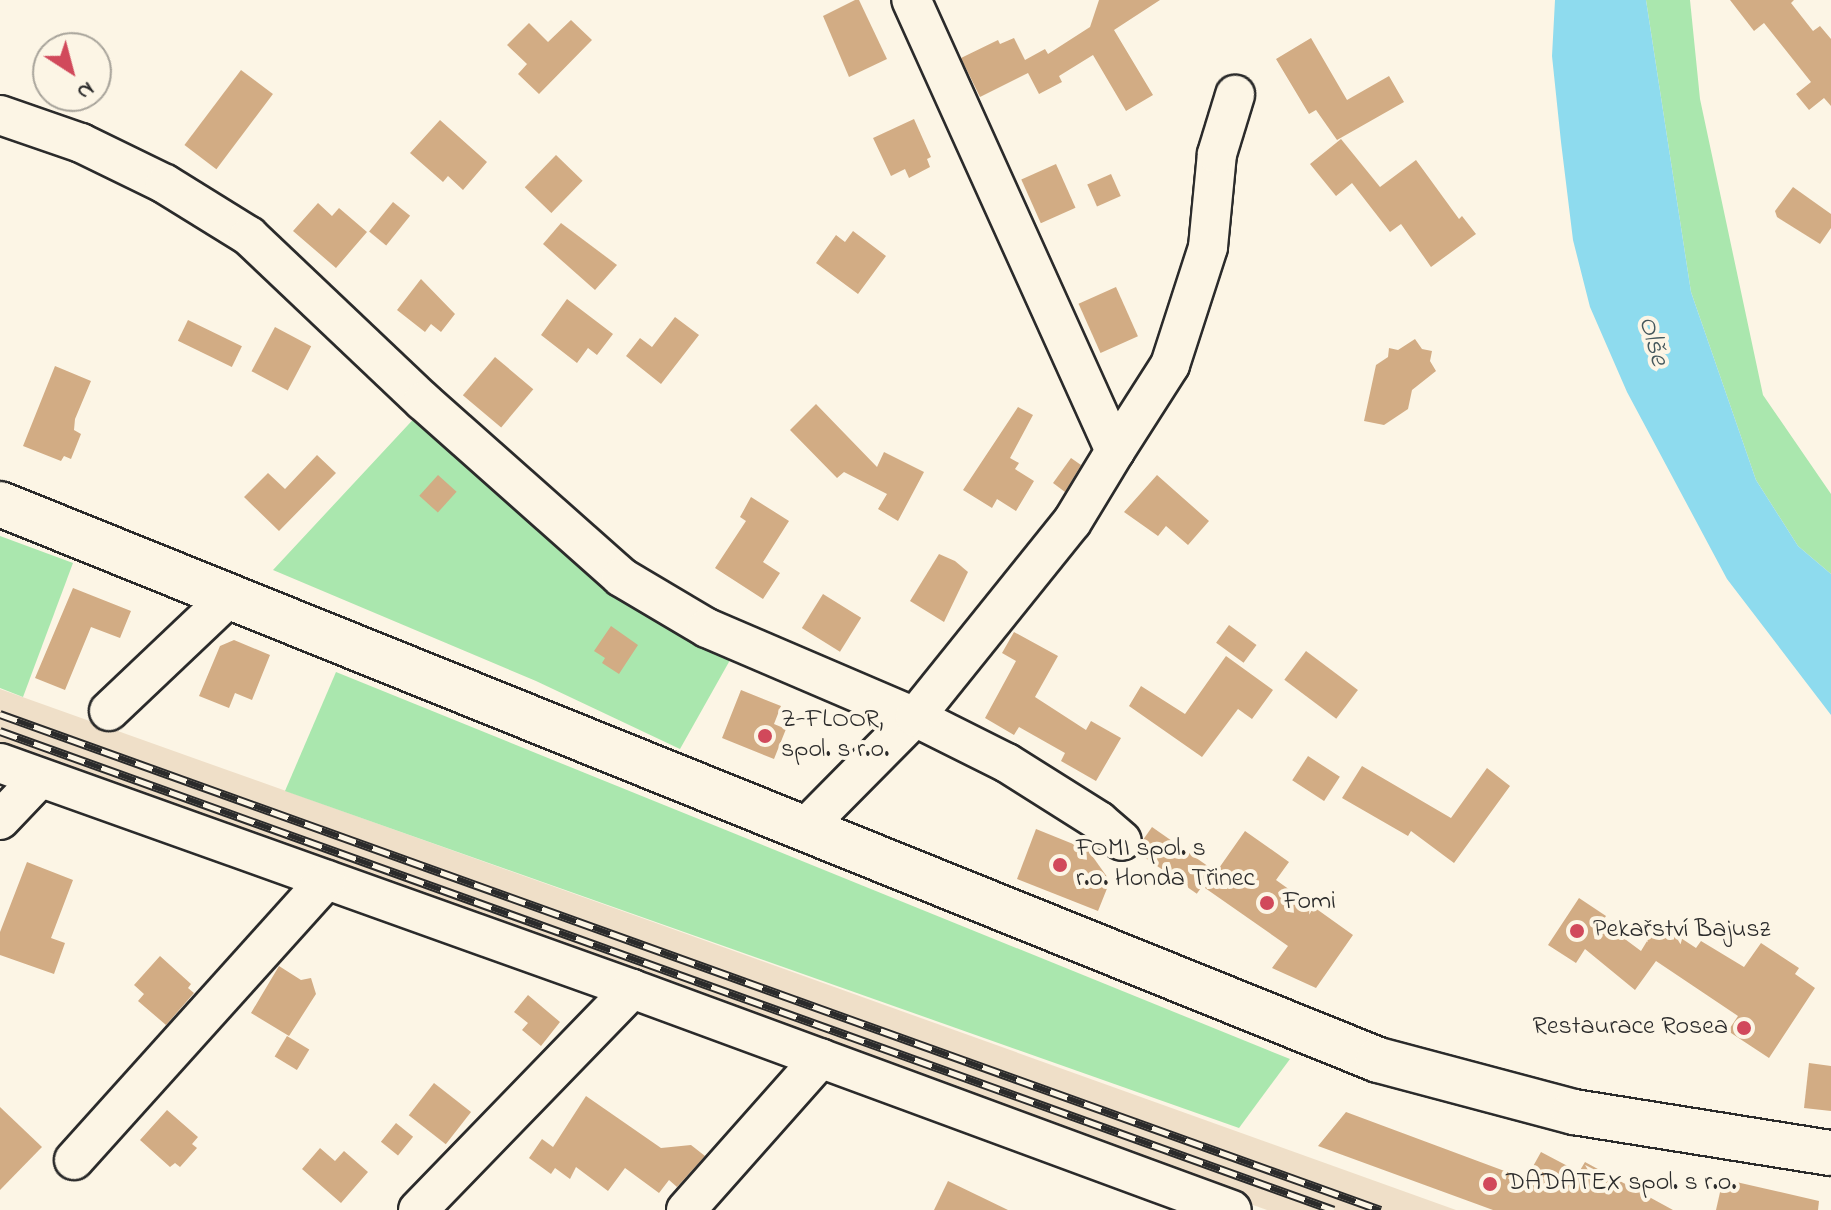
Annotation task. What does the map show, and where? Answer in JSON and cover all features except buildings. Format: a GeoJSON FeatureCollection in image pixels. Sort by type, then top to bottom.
{"type":"FeatureCollection","features":[{"type":"Feature","properties":{"kind":"main road"},"geometry":{"type":"LineString","coordinates":[[0,504],[1378,1060],[1574,1112],[1831,1153]]}},
{"type":"Feature","properties":{"kind":"street"},"geometry":{"type":"LineString","coordinates":[[911,0],[1115,451]]}},
{"type":"Feature","properties":{"kind":"street"},"geometry":{"type":"LineString","coordinates":[[804,829],[915,717],[1072,522],[1170,365],[1208,247],[1217,154],[1235,95]]}},
{"type":"Feature","properties":{"kind":"street"},"geometry":{"type":"LineString","coordinates":[[0,115],[81,143],[137,170],[249,236],[445,422],[621,577],[707,628],[915,717],[1007,763],[1099,821],[1122,841]]}},
{"type":"Feature","properties":{"kind":"street"},"geometry":{"type":"LineString","coordinates":[[109,711],[230,596]]}},
{"type":"Feature","properties":{"kind":"street"},"geometry":{"type":"LineString","coordinates":[[0,763],[821,1058],[1165,1199],[1232,1210]]}},
{"type":"Feature","properties":{"kind":"street"},"geometry":{"type":"LineString","coordinates":[[0,820],[40,778]]}},
{"type":"Feature","properties":{"kind":"street"},"geometry":{"type":"LineString","coordinates":[[74,1160],[326,880]]}},
{"type":"Feature","properties":{"kind":"street"},"geometry":{"type":"LineString","coordinates":[[418,1210],[632,989]]}},
{"type":"Feature","properties":{"kind":"street"},"geometry":{"type":"LineString","coordinates":[[686,1210],[821,1058]]}},
{"type":"Feature","properties":{"kind":"shaded area"},"geometry":{"type":"Polygon","coordinates":[[[0,689],[1456,1210],[1267,1210],[634,983],[0,745],[0,689]]]}},
{"type":"Feature","properties":{"kind":"green space"},"geometry":{"type":"Polygon","coordinates":[[[1646,0],[1690,0],[1700,99],[1763,395],[1831,494],[1831,574],[1798,546],[1756,480],[1691,292],[1646,0]]]}},
{"type":"Feature","properties":{"kind":"green space"},"geometry":{"type":"Polygon","coordinates":[[[421,411],[734,653],[680,749],[536,681],[273,570],[421,411]]]}},
{"type":"Feature","properties":{"kind":"green space"},"geometry":{"type":"Polygon","coordinates":[[[0,536],[73,563],[23,697],[0,688],[0,536]]]}},
{"type":"Feature","properties":{"kind":"green space"},"geometry":{"type":"Polygon","coordinates":[[[336,672],[1290,1059],[1239,1128],[285,791],[336,672]]]}},
{"type":"Feature","properties":{"kind":"water","name":"Olše"},"geometry":{"type":"Polygon","coordinates":[[[1555,0],[1646,0],[1691,292],[1756,480],[1798,546],[1831,574],[1831,715],[1727,579],[1627,392],[1590,307],[1573,240],[1561,142],[1552,56],[1555,0]]]}},
{"type":"Feature","properties":{"kind":"railway"},"geometry":{"type":"LineString","coordinates":[[0,714],[1381,1210]]}},
{"type":"Feature","properties":{"kind":"railway"},"geometry":{"type":"LineString","coordinates":[[0,731],[1334,1210]]}},
{"type":"Feature","properties":{"kind":"place","name":"Z-FLOOR, spol. s r.o."},"geometry":{"type":"Point","coordinates":[765,736]}},
{"type":"Feature","properties":{"kind":"place","name":"FOMI spol. s r.o. Honda Třinec"},"geometry":{"type":"Point","coordinates":[1060,865]}},
{"type":"Feature","properties":{"kind":"place","name":"Fomi"},"geometry":{"type":"Point","coordinates":[1267,903]}},
{"type":"Feature","properties":{"kind":"place","name":"Pekařství Bajusz"},"geometry":{"type":"Point","coordinates":[1577,931]}},
{"type":"Feature","properties":{"kind":"place","name":"Restaurace Rosea"},"geometry":{"type":"Point","coordinates":[1744,1028]}},
{"type":"Feature","properties":{"kind":"place","name":"DADATEX spol. s r.o."},"geometry":{"type":"Point","coordinates":[1490,1184]}}]}
